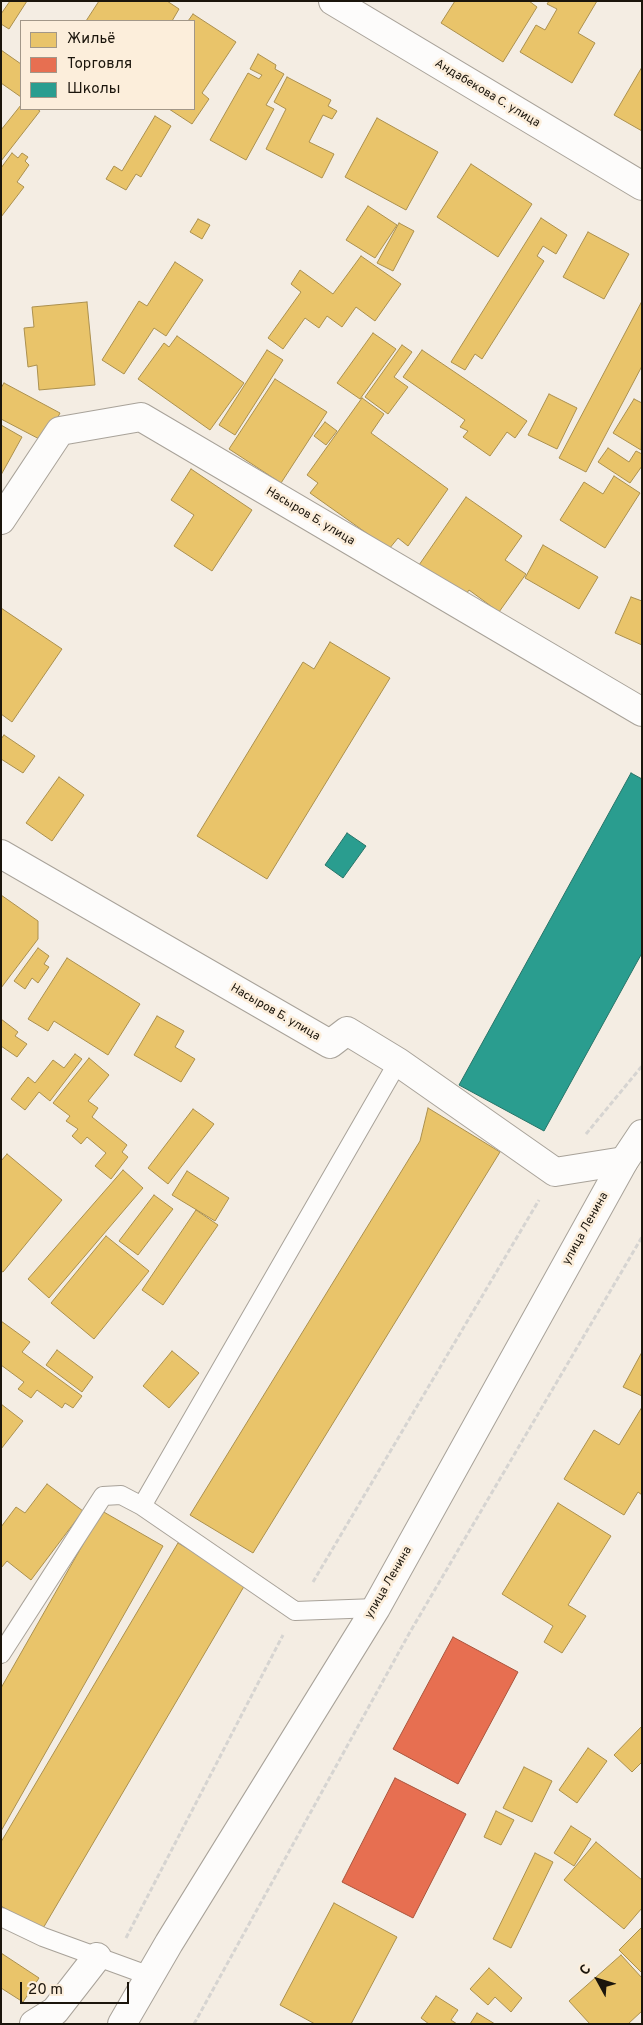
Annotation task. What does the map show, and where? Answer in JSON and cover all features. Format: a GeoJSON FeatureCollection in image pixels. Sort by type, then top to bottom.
{"type":"FeatureCollection","features":[{"type":"Feature","properties":{"kind":"street","name":"Андабекова С. улица"},"geometry":{"type":"LineString","coordinates":[[333,1],[642,186]]}},
{"type":"Feature","properties":{"kind":"street","name":"Насыров Б. улица"},"geometry":{"type":"LineString","coordinates":[[1,520],[60,431],[141,417],[642,712]]}},
{"type":"Feature","properties":{"kind":"street","name":"Насыров Б. улица"},"geometry":{"type":"LineString","coordinates":[[1,854],[330,1044],[347,1030],[398,1062],[555,1172]]}},
{"type":"Feature","properties":{"kind":"street","name":"улица Ленина"},"geometry":{"type":"LineString","coordinates":[[122,2024],[376,1608],[624,1161],[642,1134]]}},
{"type":"Feature","properties":{"kind":"street"},"geometry":{"type":"LineString","coordinates":[[555,1172],[624,1161]]}},
{"type":"Feature","properties":{"kind":"street"},"geometry":{"type":"LineString","coordinates":[[34,2024],[55,2011],[105,1960]]}},
{"type":"Feature","properties":{"kind":"lane"},"geometry":{"type":"LineString","coordinates":[[142,1506],[398,1062]]}},
{"type":"Feature","properties":{"kind":"lane"},"geometry":{"type":"LineString","coordinates":[[1,1654],[103,1496],[121,1495],[142,1506],[295,1612],[376,1608]]}},
{"type":"Feature","properties":{"kind":"lane"},"geometry":{"type":"LineString","coordinates":[[1,1917],[43,1937],[150,1976]]}},
{"type":"Feature","properties":{"kind":"path"},"geometry":{"type":"LineString","coordinates":[[586,1134],[642,1066]]}},
{"type":"Feature","properties":{"kind":"path"},"geometry":{"type":"LineString","coordinates":[[105,1960],[295,1612],[555,1172]]}},
{"type":"Feature","properties":{"kind":"path"},"geometry":{"type":"LineString","coordinates":[[194,2024],[410,1632],[642,1237]]}},
{"type":"Feature","properties":{"kind":"building: Жильё"},"geometry":{"type":"Polygon","coordinates":[[[10,1],[27,1],[9,29],[1,24],[1,14],[10,1]]]}},
{"type":"Feature","properties":{"kind":"building: Жильё"},"geometry":{"type":"Polygon","coordinates":[[[99,1],[167,1],[179,9],[173,20],[87,20],[99,1]]]}},
{"type":"Feature","properties":{"kind":"building: Жильё"},"geometry":{"type":"Polygon","coordinates":[[[455,1],[529,1],[537,7],[503,62],[441,23],[455,1]]]}},
{"type":"Feature","properties":{"kind":"building: Жильё"},"geometry":{"type":"Polygon","coordinates":[[[549,1],[597,1],[578,33],[595,43],[572,83],[520,52],[536,25],[545,30],[557,9],[547,4],[549,1]]]}},
{"type":"Feature","properties":{"kind":"building: Жильё"},"geometry":{"type":"Polygon","coordinates":[[[193,14],[236,42],[202,93],[209,99],[192,124],[171,110],[195,110],[195,20],[189,20],[193,14]]]}},
{"type":"Feature","properties":{"kind":"building: Жильё"},"geometry":{"type":"Polygon","coordinates":[[[1,50],[20,63],[20,96],[1,83],[1,50]]]}},
{"type":"Feature","properties":{"kind":"building: Жильё"},"geometry":{"type":"Polygon","coordinates":[[[258,54],[276,65],[275,69],[284,74],[266,105],[274,109],[246,160],[210,140],[248,73],[259,79],[262,75],[250,69],[258,54]]]}},
{"type":"Feature","properties":{"kind":"building: Жильё"},"geometry":{"type":"Polygon","coordinates":[[[642,67],[642,131],[614,115],[642,67]]]}},
{"type":"Feature","properties":{"kind":"building: Жильё"},"geometry":{"type":"Polygon","coordinates":[[[287,77],[331,100],[328,106],[337,111],[332,119],[323,115],[309,142],[334,154],[322,178],[266,149],[286,109],[274,102],[287,77]]]}},
{"type":"Feature","properties":{"kind":"building: Жильё"},"geometry":{"type":"Polygon","coordinates":[[[20,106],[20,110],[40,111],[1,161],[1,130],[20,106]]]}},
{"type":"Feature","properties":{"kind":"building: Жильё"},"geometry":{"type":"Polygon","coordinates":[[[155,116],[171,126],[141,177],[136,174],[126,190],[106,179],[114,166],[122,171],[155,116]]]}},
{"type":"Feature","properties":{"kind":"building: Жильё"},"geometry":{"type":"Polygon","coordinates":[[[377,118],[438,152],[406,210],[345,177],[377,118]]]}},
{"type":"Feature","properties":{"kind":"building: Жильё"},"geometry":{"type":"Polygon","coordinates":[[[12,153],[18,158],[22,153],[28,157],[25,161],[29,165],[17,182],[24,187],[1,217],[1,168],[12,153]]]}},
{"type":"Feature","properties":{"kind":"building: Жильё"},"geometry":{"type":"Polygon","coordinates":[[[471,164],[532,204],[498,257],[437,217],[471,164]]]}},
{"type":"Feature","properties":{"kind":"building: Жильё"},"geometry":{"type":"Polygon","coordinates":[[[368,206],[397,225],[375,258],[346,240],[368,206]]]}},
{"type":"Feature","properties":{"kind":"building: Жильё"},"geometry":{"type":"Polygon","coordinates":[[[541,218],[567,235],[556,254],[543,246],[537,256],[544,261],[482,359],[475,354],[465,370],[451,362],[541,218]]]}},
{"type":"Feature","properties":{"kind":"building: Жильё"},"geometry":{"type":"Polygon","coordinates":[[[198,219],[210,225],[202,239],[190,232],[198,219]]]}},
{"type":"Feature","properties":{"kind":"building: Жильё"},"geometry":{"type":"Polygon","coordinates":[[[399,223],[414,231],[393,271],[377,263],[399,223]]]}},
{"type":"Feature","properties":{"kind":"building: Жильё"},"geometry":{"type":"Polygon","coordinates":[[[588,232],[629,254],[604,299],[563,277],[588,232]]]}},
{"type":"Feature","properties":{"kind":"building: Жильё"},"geometry":{"type":"Polygon","coordinates":[[[361,256],[401,284],[375,321],[356,307],[342,327],[327,316],[319,328],[305,318],[283,349],[268,338],[301,292],[291,284],[300,270],[333,294],[361,256]]]}},
{"type":"Feature","properties":{"kind":"building: Жильё"},"geometry":{"type":"Polygon","coordinates":[[[175,262],[203,280],[166,336],[154,328],[124,374],[102,360],[139,301],[147,306],[175,262]]]}},
{"type":"Feature","properties":{"kind":"building: Жильё"},"geometry":{"type":"Polygon","coordinates":[[[642,301],[642,366],[586,472],[559,458],[642,301]]]}},
{"type":"Feature","properties":{"kind":"building: Жильё"},"geometry":{"type":"Polygon","coordinates":[[[87,302],[95,385],[39,390],[37,365],[28,367],[24,328],[34,327],[32,307],[87,302]]]}},
{"type":"Feature","properties":{"kind":"building: Жильё"},"geometry":{"type":"Polygon","coordinates":[[[373,333],[396,349],[360,399],[337,383],[373,333]]]}},
{"type":"Feature","properties":{"kind":"building: Жильё"},"geometry":{"type":"Polygon","coordinates":[[[177,336],[244,383],[210,430],[138,379],[164,343],[169,347],[177,336]]]}},
{"type":"Feature","properties":{"kind":"building: Жильё"},"geometry":{"type":"Polygon","coordinates":[[[402,345],[412,352],[394,377],[408,387],[388,414],[365,397],[402,345]]]}},
{"type":"Feature","properties":{"kind":"building: Жильё"},"geometry":{"type":"Polygon","coordinates":[[[267,350],[283,360],[235,435],[219,425],[267,350]]]}},
{"type":"Feature","properties":{"kind":"building: Жильё"},"geometry":{"type":"Polygon","coordinates":[[[422,350],[527,421],[515,438],[507,432],[490,456],[463,437],[468,431],[460,427],[465,420],[403,377],[422,350]]]}},
{"type":"Feature","properties":{"kind":"building: Жильё"},"geometry":{"type":"Polygon","coordinates":[[[275,379],[327,412],[281,483],[229,449],[275,379]]]}},
{"type":"Feature","properties":{"kind":"building: Жильё"},"geometry":{"type":"Polygon","coordinates":[[[4,383],[60,413],[45,442],[1,419],[1,388],[4,383]]]}},
{"type":"Feature","properties":{"kind":"building: Жильё"},"geometry":{"type":"Polygon","coordinates":[[[549,394],[577,408],[557,449],[528,435],[549,394]]]}},
{"type":"Feature","properties":{"kind":"building: Жильё"},"geometry":{"type":"Polygon","coordinates":[[[362,398],[384,414],[371,433],[448,489],[408,546],[398,538],[389,549],[310,493],[318,483],[307,475],[362,398]]]}},
{"type":"Feature","properties":{"kind":"building: Жильё"},"geometry":{"type":"Polygon","coordinates":[[[634,399],[642,403],[641,450],[613,433],[634,399]]]}},
{"type":"Feature","properties":{"kind":"building: Жильё"},"geometry":{"type":"Polygon","coordinates":[[[325,422],[337,431],[326,445],[314,436],[325,422]]]}},
{"type":"Feature","properties":{"kind":"building: Жильё"},"geometry":{"type":"Polygon","coordinates":[[[1,425],[22,437],[1,475],[1,425]]]}},
{"type":"Feature","properties":{"kind":"building: Жильё"},"geometry":{"type":"Polygon","coordinates":[[[608,448],[629,462],[636,451],[642,454],[642,466],[630,483],[598,462],[608,448]]]}},
{"type":"Feature","properties":{"kind":"building: Жильё"},"geometry":{"type":"Polygon","coordinates":[[[191,469],[252,510],[212,571],[174,546],[194,515],[171,500],[191,469]]]}},
{"type":"Feature","properties":{"kind":"building: Жильё"},"geometry":{"type":"Polygon","coordinates":[[[614,476],[640,493],[605,548],[560,520],[584,482],[603,494],[614,476]]]}},
{"type":"Feature","properties":{"kind":"building: Жильё"},"geometry":{"type":"Polygon","coordinates":[[[466,497],[522,536],[505,560],[526,574],[499,612],[469,590],[464,597],[419,565],[466,497]]]}},
{"type":"Feature","properties":{"kind":"building: Жильё"},"geometry":{"type":"Polygon","coordinates":[[[543,545],[598,577],[579,609],[525,578],[543,545]]]}},
{"type":"Feature","properties":{"kind":"building: Жильё"},"geometry":{"type":"Polygon","coordinates":[[[631,597],[642,601],[642,645],[615,633],[631,597]]]}},
{"type":"Feature","properties":{"kind":"building: Жильё"},"geometry":{"type":"Polygon","coordinates":[[[1,608],[62,649],[12,722],[1,714],[1,608]]]}},
{"type":"Feature","properties":{"kind":"building: Жильё"},"geometry":{"type":"Polygon","coordinates":[[[330,642],[390,678],[267,879],[197,836],[303,662],[314,669],[330,642]]]}},
{"type":"Feature","properties":{"kind":"building: Жильё"},"geometry":{"type":"Polygon","coordinates":[[[4,735],[35,756],[23,773],[1,759],[1,739],[4,735]]]}},
{"type":"Feature","properties":{"kind":"building: Жильё"},"geometry":{"type":"Polygon","coordinates":[[[59,777],[84,795],[52,841],[26,823],[59,777]]]}},
{"type":"Feature","properties":{"kind":"building: Жильё"},"geometry":{"type":"Polygon","coordinates":[[[1,895],[38,921],[38,939],[1,988],[1,895]]]}},
{"type":"Feature","properties":{"kind":"building: Жильё"},"geometry":{"type":"Polygon","coordinates":[[[38,948],[49,956],[44,964],[49,967],[38,983],[32,978],[25,989],[14,981],[38,948]]]}},
{"type":"Feature","properties":{"kind":"building: Жильё"},"geometry":{"type":"Polygon","coordinates":[[[67,958],[140,1004],[108,1055],[54,1021],[48,1031],[28,1019],[67,958]]]}},
{"type":"Feature","properties":{"kind":"building: Жильё"},"geometry":{"type":"Polygon","coordinates":[[[157,1016],[184,1031],[175,1047],[195,1059],[181,1082],[134,1055],[157,1016]]]}},
{"type":"Feature","properties":{"kind":"building: Жильё"},"geometry":{"type":"Polygon","coordinates":[[[1,1019],[18,1032],[15,1036],[27,1044],[17,1057],[1,1046],[1,1019]]]}},
{"type":"Feature","properties":{"kind":"building: Жильё"},"geometry":{"type":"Polygon","coordinates":[[[75,1054],[82,1059],[50,1101],[39,1092],[25,1110],[11,1099],[28,1077],[35,1083],[53,1060],[64,1068],[75,1054]]]}},
{"type":"Feature","properties":{"kind":"building: Жильё"},"geometry":{"type":"Polygon","coordinates":[[[89,1058],[109,1075],[88,1101],[98,1108],[92,1117],[127,1145],[122,1152],[128,1157],[111,1179],[95,1166],[106,1153],[87,1137],[81,1144],[72,1136],[78,1129],[66,1121],[70,1116],[53,1103],[89,1058]]]}},
{"type":"Feature","properties":{"kind":"building: Жильё"},"geometry":{"type":"Polygon","coordinates":[[[428,1108],[500,1152],[253,1553],[190,1515],[420,1141],[428,1108]]]}},
{"type":"Feature","properties":{"kind":"building: Жильё"},"geometry":{"type":"Polygon","coordinates":[[[193,1109],[214,1124],[168,1184],[148,1168],[193,1109]]]}},
{"type":"Feature","properties":{"kind":"building: Жильё"},"geometry":{"type":"Polygon","coordinates":[[[7,1154],[62,1200],[3,1272],[1,1271],[1,1161],[7,1154]]]}},
{"type":"Feature","properties":{"kind":"building: Жильё"},"geometry":{"type":"Polygon","coordinates":[[[123,1170],[143,1188],[49,1298],[28,1279],[123,1170]]]}},
{"type":"Feature","properties":{"kind":"building: Жильё"},"geometry":{"type":"Polygon","coordinates":[[[187,1171],[229,1198],[215,1221],[172,1195],[187,1171]]]}},
{"type":"Feature","properties":{"kind":"building: Жильё"},"geometry":{"type":"Polygon","coordinates":[[[154,1195],[173,1209],[138,1255],[119,1241],[154,1195]]]}},
{"type":"Feature","properties":{"kind":"building: Жильё"},"geometry":{"type":"Polygon","coordinates":[[[196,1210],[218,1225],[163,1305],[142,1290],[196,1210]]]}},
{"type":"Feature","properties":{"kind":"building: Жильё"},"geometry":{"type":"Polygon","coordinates":[[[106,1236],[149,1271],[94,1339],[51,1303],[106,1236]]]}},
{"type":"Feature","properties":{"kind":"building: Жильё"},"geometry":{"type":"Polygon","coordinates":[[[1,1321],[30,1342],[22,1352],[82,1396],[73,1408],[65,1403],[62,1408],[37,1390],[31,1398],[18,1389],[24,1382],[1,1365],[1,1321]]]}},
{"type":"Feature","properties":{"kind":"building: Жильё"},"geometry":{"type":"Polygon","coordinates":[[[57,1350],[93,1377],[82,1392],[46,1365],[57,1350]]]}},
{"type":"Feature","properties":{"kind":"building: Жильё"},"geometry":{"type":"Polygon","coordinates":[[[172,1351],[199,1373],[169,1408],[143,1386],[172,1351]]]}},
{"type":"Feature","properties":{"kind":"building: Жильё"},"geometry":{"type":"Polygon","coordinates":[[[642,1352],[642,1396],[623,1387],[642,1352]]]}},
{"type":"Feature","properties":{"kind":"building: Жильё"},"geometry":{"type":"Polygon","coordinates":[[[1,1404],[23,1421],[1,1449],[1,1404]]]}},
{"type":"Feature","properties":{"kind":"building: Жильё"},"geometry":{"type":"Polygon","coordinates":[[[642,1407],[642,1495],[638,1492],[624,1515],[564,1479],[594,1430],[619,1445],[642,1407]]]}},
{"type":"Feature","properties":{"kind":"building: Жильё"},"geometry":{"type":"Polygon","coordinates":[[[47,1484],[83,1511],[31,1580],[7,1561],[1,1568],[1,1527],[16,1507],[25,1513],[47,1484]]]}},
{"type":"Feature","properties":{"kind":"building: Жильё"},"geometry":{"type":"Polygon","coordinates":[[[558,1503],[611,1536],[568,1605],[586,1616],[562,1653],[544,1642],[553,1626],[502,1594],[558,1503]]]}},
{"type":"Feature","properties":{"kind":"building: Жильё"},"geometry":{"type":"Polygon","coordinates":[[[102,1511],[163,1546],[1,1831],[1,1688],[102,1511]]]}},
{"type":"Feature","properties":{"kind":"building: Жильё"},"geometry":{"type":"Polygon","coordinates":[[[178,1543],[246,1583],[42,1930],[1,1906],[1,1842],[178,1543]]]}},
{"type":"Feature","properties":{"kind":"building: Жильё"},"geometry":{"type":"Polygon","coordinates":[[[642,1726],[642,1762],[632,1772],[614,1755],[642,1726]]]}},
{"type":"Feature","properties":{"kind":"building: Жильё"},"geometry":{"type":"Polygon","coordinates":[[[588,1748],[607,1761],[577,1803],[559,1790],[588,1748]]]}},
{"type":"Feature","properties":{"kind":"building: Жильё"},"geometry":{"type":"Polygon","coordinates":[[[524,1767],[552,1781],[532,1822],[503,1808],[524,1767]]]}},
{"type":"Feature","properties":{"kind":"building: Жильё"},"geometry":{"type":"Polygon","coordinates":[[[496,1811],[514,1820],[501,1845],[484,1837],[496,1811]]]}},
{"type":"Feature","properties":{"kind":"building: Жильё"},"geometry":{"type":"Polygon","coordinates":[[[571,1826],[591,1839],[574,1866],[554,1853],[571,1826]]]}},
{"type":"Feature","properties":{"kind":"building: Жильё"},"geometry":{"type":"Polygon","coordinates":[[[596,1842],[642,1880],[642,1908],[624,1929],[564,1880],[596,1842]]]}},
{"type":"Feature","properties":{"kind":"building: Жильё"},"geometry":{"type":"Polygon","coordinates":[[[535,1853],[553,1862],[511,1948],[493,1939],[535,1853]]]}},
{"type":"Feature","properties":{"kind":"building: Жильё"},"geometry":{"type":"Polygon","coordinates":[[[334,1903],[397,1937],[351,2024],[315,2024],[280,2005],[334,1903]]]}},
{"type":"Feature","properties":{"kind":"building: Жильё"},"geometry":{"type":"Polygon","coordinates":[[[642,1927],[642,1973],[619,1950],[642,1927]]]}},
{"type":"Feature","properties":{"kind":"building: Жильё"},"geometry":{"type":"Polygon","coordinates":[[[1,1953],[39,1978],[23,2002],[1,1988],[1,1953]]]}},
{"type":"Feature","properties":{"kind":"building: Жильё"},"geometry":{"type":"Polygon","coordinates":[[[621,1955],[642,1978],[642,2011],[628,2024],[590,2024],[569,2001],[621,1955]]]}},
{"type":"Feature","properties":{"kind":"building: Жильё"},"geometry":{"type":"Polygon","coordinates":[[[489,1968],[522,1998],[511,2012],[495,1997],[488,2005],[470,1989],[489,1968]]]}},
{"type":"Feature","properties":{"kind":"building: Жильё"},"geometry":{"type":"Polygon","coordinates":[[[436,1996],[458,2010],[451,2020],[457,2024],[429,2024],[421,2018],[436,1996]]]}},
{"type":"Feature","properties":{"kind":"building: Жильё"},"geometry":{"type":"Polygon","coordinates":[[[477,2013],[495,2024],[470,2024],[477,2013]]]}},
{"type":"Feature","properties":{"kind":"building: Торговля"},"geometry":{"type":"Polygon","coordinates":[[[453,1637],[518,1672],[458,1784],[393,1749],[453,1637]]]}},
{"type":"Feature","properties":{"kind":"building: Торговля"},"geometry":{"type":"Polygon","coordinates":[[[395,1778],[466,1814],[413,1918],[342,1882],[395,1778]]]}},
{"type":"Feature","properties":{"kind":"building: Школы"},"geometry":{"type":"Polygon","coordinates":[[[631,773],[642,779],[642,953],[544,1131],[459,1085],[631,773]]]}},
{"type":"Feature","properties":{"kind":"building: Школы"},"geometry":{"type":"Polygon","coordinates":[[[347,833],[366,846],[343,878],[325,865],[347,833]]]}}]}
